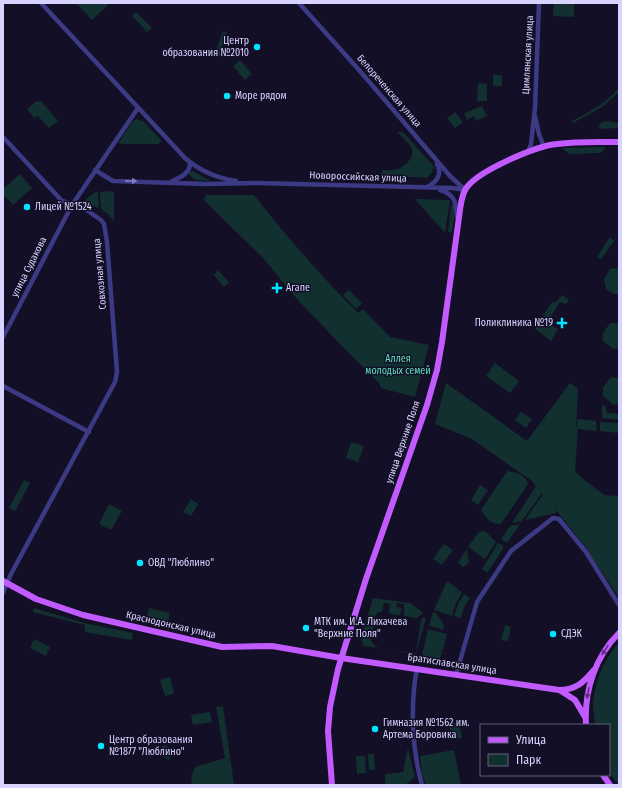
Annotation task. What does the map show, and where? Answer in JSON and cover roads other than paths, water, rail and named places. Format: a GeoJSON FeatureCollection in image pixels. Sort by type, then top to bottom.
{"type":"FeatureCollection","features":[{"type":"Feature","properties":{"kind":"main road"},"geometry":{"type":"LineString","coordinates":[[465,190],[482,174],[528,152],[544,147],[559,144],[619,142]]}},
{"type":"Feature","properties":{"kind":"main road","name":"улица Верхние Поля"},"geometry":{"type":"LineString","coordinates":[[332,785],[328,731],[332,692],[366,579],[427,405],[437,370],[461,205],[465,190]]}},
{"type":"Feature","properties":{"kind":"main road","name":"Краснодонская улица"},"geometry":{"type":"LineString","coordinates":[[5,583],[36,599],[83,615],[222,647],[272,646],[341,658]]}},
{"type":"Feature","properties":{"kind":"main road","name":"Братиславская улица"},"geometry":{"type":"LineString","coordinates":[[586,724],[587,693],[594,670],[603,652],[619,633]]}},
{"type":"Feature","properties":{"kind":"main road","name":"Братиславская улица"},"geometry":{"type":"LineString","coordinates":[[341,658],[559,690],[579,686],[594,670]]}},
{"type":"Feature","properties":{"kind":"main road","name":"Братиславская улица"},"geometry":{"type":"LineString","coordinates":[[559,690],[568,694],[575,700],[586,718]]}},
{"type":"Feature","properties":{"kind":"main road"},"geometry":{"type":"LineString","coordinates":[[604,776],[610,785]]}},
{"type":"Feature","properties":{"kind":"street"},"geometry":{"type":"LineString","coordinates":[[3,137],[62,201],[72,205],[138,108],[41,3]]}},
{"type":"Feature","properties":{"kind":"street","name":"Белореченская улица"},"geometry":{"type":"LineString","coordinates":[[299,3],[359,70],[433,157],[465,190]]}},
{"type":"Feature","properties":{"kind":"street","name":"Цимлянская улица"},"geometry":{"type":"LineString","coordinates":[[528,152],[531,144],[535,108],[540,3]]}},
{"type":"Feature","properties":{"kind":"street","name":"Новороссийская улица"},"geometry":{"type":"LineString","coordinates":[[138,108],[176,149],[198,168],[214,176],[228,180],[250,183]]}},
{"type":"Feature","properties":{"kind":"street","name":"Цимлянская улица"},"geometry":{"type":"LineString","coordinates":[[535,108],[536,122],[544,147]]}},
{"type":"Feature","properties":{"kind":"street"},"geometry":{"type":"LineString","coordinates":[[425,188],[434,182],[439,175],[439,167],[433,157]]}},
{"type":"Feature","properties":{"kind":"street"},"geometry":{"type":"LineString","coordinates":[[171,182],[180,178],[186,173],[190,167],[190,162]]}},
{"type":"Feature","properties":{"kind":"street","name":"Новороссийская улица"},"geometry":{"type":"LineString","coordinates":[[95,170],[113,181],[452,188],[465,190]]}},
{"type":"Feature","properties":{"kind":"street"},"geometry":{"type":"LineString","coordinates":[[432,188],[448,193],[453,198],[457,210],[458,228]]}},
{"type":"Feature","properties":{"kind":"street","name":"улица Судакова"},"geometry":{"type":"LineString","coordinates":[[3,337],[72,205]]}},
{"type":"Feature","properties":{"kind":"street","name":"Совхозная улица"},"geometry":{"type":"LineString","coordinates":[[3,592],[5,583],[115,382],[115,349],[107,242],[104,224],[101,220],[82,207],[72,205]]}},
{"type":"Feature","properties":{"kind":"street"},"geometry":{"type":"LineString","coordinates":[[3,386],[89,432]]}},
{"type":"Feature","properties":{"kind":"street"},"geometry":{"type":"LineString","coordinates":[[456,675],[477,602],[511,551],[553,518],[559,519],[586,552],[619,605]]}},
{"type":"Feature","properties":{"kind":"street"},"geometry":{"type":"LineString","coordinates":[[417,668],[414,693],[414,727],[418,766],[422,785]]}},
{"type":"Feature","properties":{"kind":"place","name":"Центр образования №2010"},"geometry":{"type":"Point","coordinates":[257,47]}},
{"type":"Feature","properties":{"kind":"place","name":"Море рядом"},"geometry":{"type":"Point","coordinates":[227,96]}},
{"type":"Feature","properties":{"kind":"place","name":"Лицей №1524"},"geometry":{"type":"Point","coordinates":[27,207]}},
{"type":"Feature","properties":{"kind":"place","name":"Агапе"},"geometry":{"type":"Point","coordinates":[277,288]}},
{"type":"Feature","properties":{"kind":"place","name":"Поликлиника №19"},"geometry":{"type":"Point","coordinates":[562,323]}},
{"type":"Feature","properties":{"kind":"place","name":"ОВД \"Люблино\""},"geometry":{"type":"Point","coordinates":[140,563]}},
{"type":"Feature","properties":{"kind":"place","name":"МТК им. И.А. Лихачева \"Верхние Поля\""},"geometry":{"type":"Point","coordinates":[306,628]}},
{"type":"Feature","properties":{"kind":"place","name":"СДЭК"},"geometry":{"type":"Point","coordinates":[553,634]}},
{"type":"Feature","properties":{"kind":"place","name":"Гимназия №1562 им. Артема Боровика"},"geometry":{"type":"Point","coordinates":[375,729]}},
{"type":"Feature","properties":{"kind":"place","name":"Центр образования №1877 \"Люблино\""},"geometry":{"type":"Point","coordinates":[101,746]}},
{"type":"Feature","properties":{"kind":"park label","name":"Аллея молодых семей"},"geometry":{"type":"Point","coordinates":[398,364]}}]}
